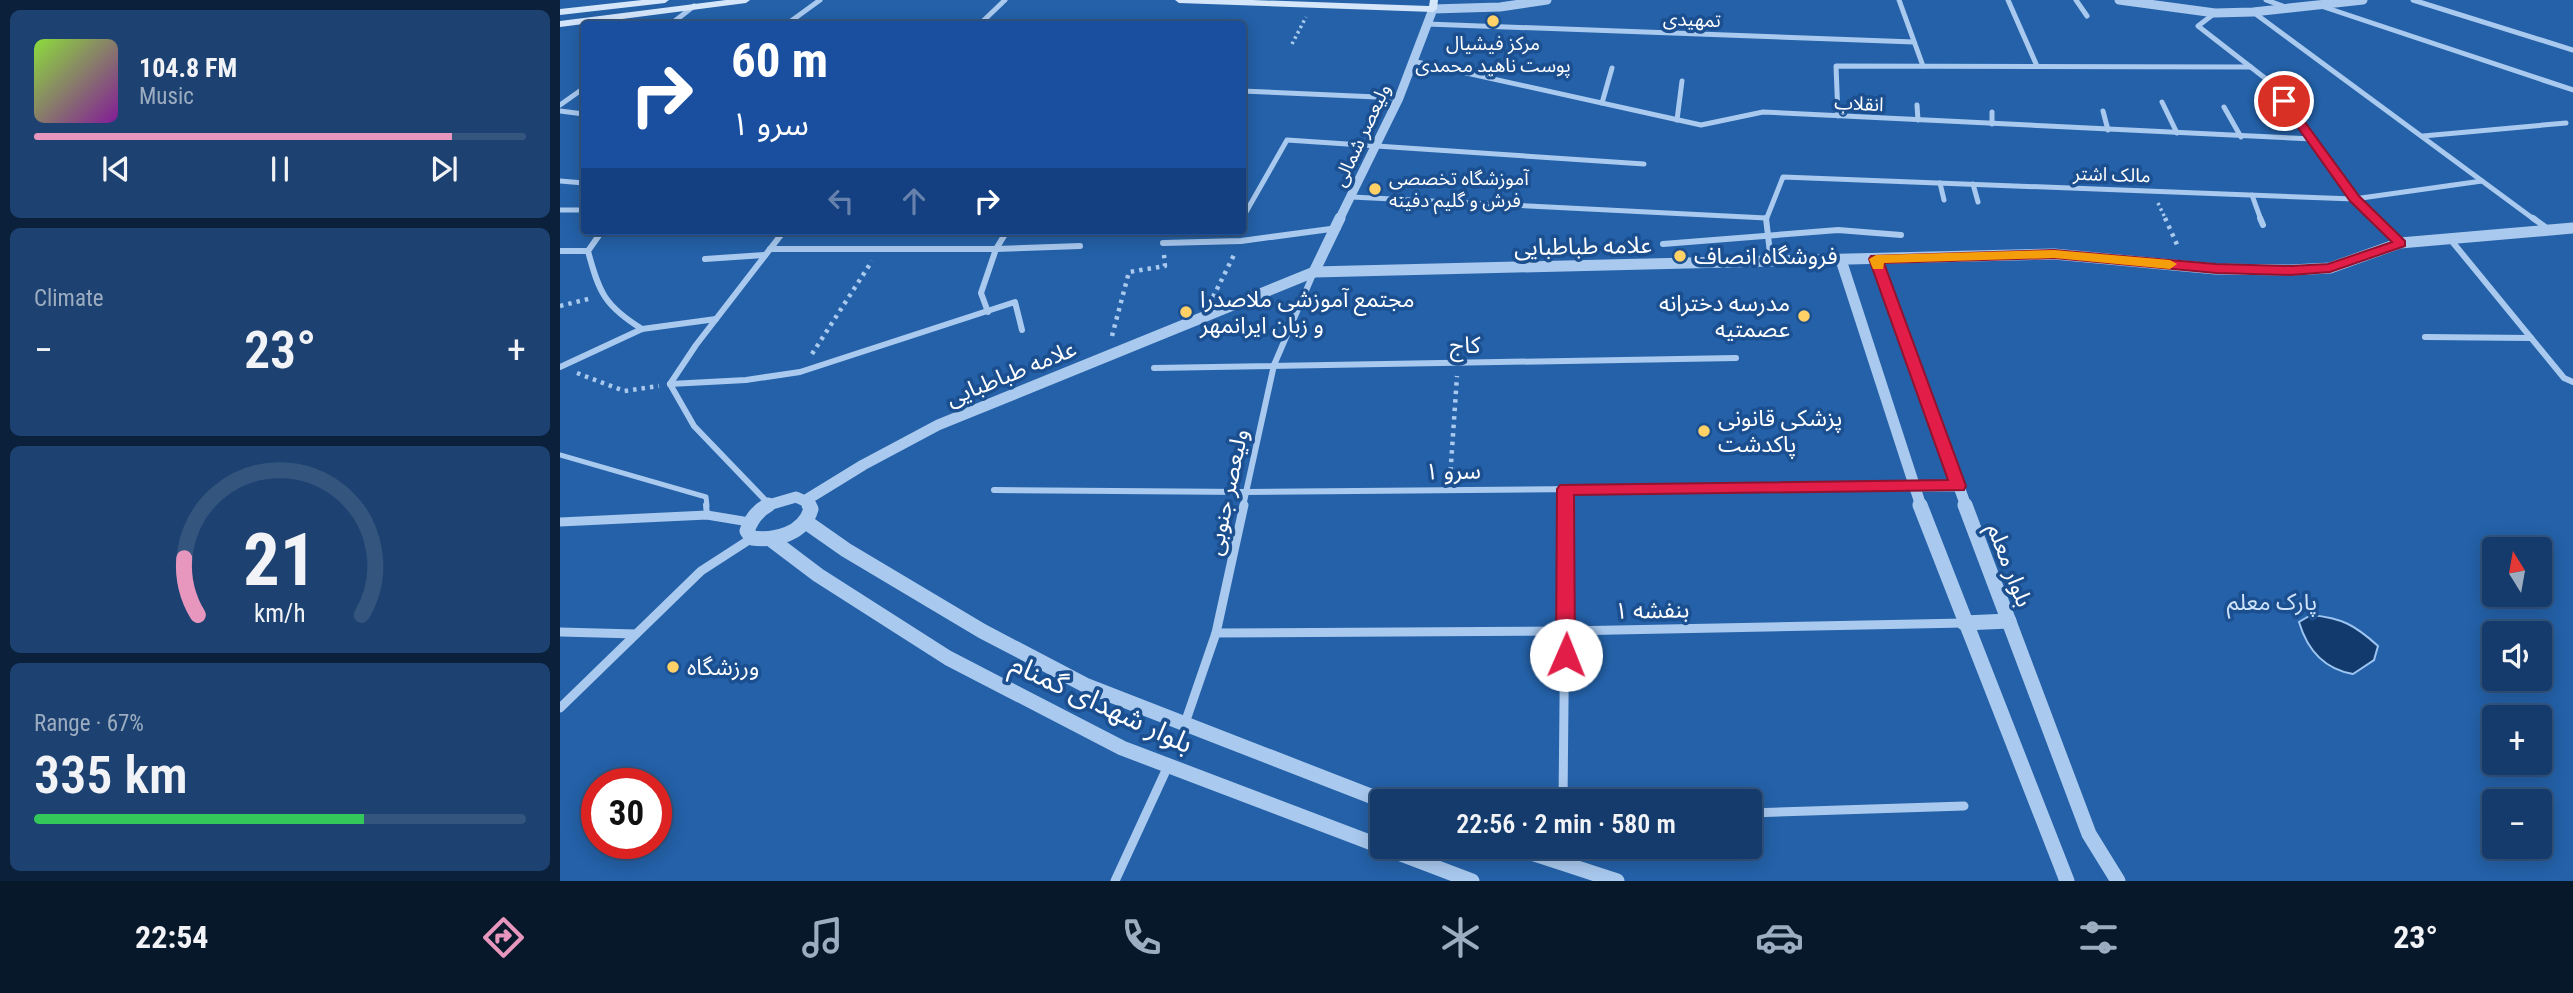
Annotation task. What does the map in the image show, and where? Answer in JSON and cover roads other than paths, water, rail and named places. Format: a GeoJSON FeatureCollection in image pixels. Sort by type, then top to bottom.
{"type":"FeatureCollection","features":[{"type":"Feature","properties":{"kind":"main road"},"geometry":{"type":"LineString","coordinates":[[560,12],[665,0]]}},
{"type":"Feature","properties":{"kind":"main road"},"geometry":{"type":"LineString","coordinates":[[582,21],[746,0]]}},
{"type":"Feature","properties":{"kind":"main road"},"geometry":{"type":"LineString","coordinates":[[1179,0],[1363,6],[1433,4]]}},
{"type":"Feature","properties":{"kind":"main road"},"geometry":{"type":"LineString","coordinates":[[1204,1],[1210,0]]}},
{"type":"Feature","properties":{"kind":"main road"},"geometry":{"type":"LineString","coordinates":[[1363,6],[1380,0]]}},
{"type":"Feature","properties":{"kind":"main road"},"geometry":{"type":"LineString","coordinates":[[560,24],[581,21]]}},
{"type":"Feature","properties":{"kind":"street"},"geometry":{"type":"LineString","coordinates":[[791,21],[820,0]]}},
{"type":"Feature","properties":{"kind":"street"},"geometry":{"type":"LineString","coordinates":[[983,21],[1005,0]]}},
{"type":"Feature","properties":{"kind":"street"},"geometry":{"type":"LineString","coordinates":[[1433,4],[1500,8],[1547,0]]}},
{"type":"Feature","properties":{"kind":"street"},"geometry":{"type":"LineString","coordinates":[[1899,0],[1923,66]]}},
{"type":"Feature","properties":{"kind":"street"},"geometry":{"type":"LineString","coordinates":[[2008,0],[2037,66]]}},
{"type":"Feature","properties":{"kind":"street"},"geometry":{"type":"LineString","coordinates":[[2076,0],[2087,16]]}},
{"type":"Feature","properties":{"kind":"street"},"geometry":{"type":"LineString","coordinates":[[2119,0],[2215,13],[2253,12],[2364,0]]}},
{"type":"Feature","properties":{"kind":"street"},"geometry":{"type":"LineString","coordinates":[[2266,0],[2288,8]]}},
{"type":"Feature","properties":{"kind":"street"},"geometry":{"type":"LineString","coordinates":[[2413,0],[2573,50]]}},
{"type":"Feature","properties":{"kind":"street","name":"ولیعصر شمالی"},"geometry":{"type":"LineString","coordinates":[[1314,272],[1338,228],[1399,98],[1433,4]]}},
{"type":"Feature","properties":{"kind":"street"},"geometry":{"type":"LineString","coordinates":[[2319,5],[2573,90]]}},
{"type":"Feature","properties":{"kind":"street"},"geometry":{"type":"LineString","coordinates":[[675,21],[694,6]]}},
{"type":"Feature","properties":{"kind":"street"},"geometry":{"type":"LineString","coordinates":[[2253,12],[2549,230]]}},
{"type":"Feature","properties":{"kind":"street"},"geometry":{"type":"LineString","coordinates":[[2215,13],[2198,26],[2270,82],[2354,199],[2400,243]]}},
{"type":"Feature","properties":{"kind":"street","name":"تمهیدی"},"geometry":{"type":"LineString","coordinates":[[1427,24],[1914,42]]}},
{"type":"Feature","properties":{"kind":"street","name":"انقلاب"},"geometry":{"type":"LineString","coordinates":[[1412,61],[1702,125],[1763,112],[2313,139]]}},
{"type":"Feature","properties":{"kind":"street"},"geometry":{"type":"LineString","coordinates":[[1838,116],[1836,66],[2251,67]]}},
{"type":"Feature","properties":{"kind":"street"},"geometry":{"type":"LineString","coordinates":[[1602,103],[1612,68]]}},
{"type":"Feature","properties":{"kind":"street"},"geometry":{"type":"LineString","coordinates":[[1677,120],[1682,81]]}},
{"type":"Feature","properties":{"kind":"street"},"geometry":{"type":"LineString","coordinates":[[560,105],[581,90]]}},
{"type":"Feature","properties":{"kind":"street"},"geometry":{"type":"LineString","coordinates":[[1246,91],[1399,98]]}},
{"type":"Feature","properties":{"kind":"street"},"geometry":{"type":"LineString","coordinates":[[2162,102],[2177,133]]}},
{"type":"Feature","properties":{"kind":"street"},"geometry":{"type":"LineString","coordinates":[[1917,105],[1918,120]]}},
{"type":"Feature","properties":{"kind":"street"},"geometry":{"type":"LineString","coordinates":[[2224,107],[2241,137]]}},
{"type":"Feature","properties":{"kind":"street"},"geometry":{"type":"LineString","coordinates":[[560,111],[581,114]]}},
{"type":"Feature","properties":{"kind":"street"},"geometry":{"type":"LineString","coordinates":[[2103,111],[2108,130]]}},
{"type":"Feature","properties":{"kind":"street"},"geometry":{"type":"LineString","coordinates":[[1992,124],[1993,112]]}},
{"type":"Feature","properties":{"kind":"street"},"geometry":{"type":"LineString","coordinates":[[2423,136],[2566,123]]}},
{"type":"Feature","properties":{"kind":"street"},"geometry":{"type":"LineString","coordinates":[[1246,212],[1287,140],[1644,164]]}},
{"type":"Feature","properties":{"kind":"street"},"geometry":{"type":"LineString","coordinates":[[573,182],[581,176]]}},
{"type":"Feature","properties":{"kind":"street","name":"مالک اشتر"},"geometry":{"type":"LineString","coordinates":[[1771,262],[1766,218],[1783,177],[2354,199],[2483,181]]}},
{"type":"Feature","properties":{"kind":"street"},"geometry":{"type":"LineString","coordinates":[[560,181],[581,183]]}},
{"type":"Feature","properties":{"kind":"street"},"geometry":{"type":"LineString","coordinates":[[1940,183],[1944,200]]}},
{"type":"Feature","properties":{"kind":"street"},"geometry":{"type":"LineString","coordinates":[[1973,184],[1978,202]]}},
{"type":"Feature","properties":{"kind":"street"},"geometry":{"type":"LineString","coordinates":[[2252,195],[2263,225]]}},
{"type":"Feature","properties":{"kind":"street"},"geometry":{"type":"LineString","coordinates":[[1352,197],[1766,218]]}},
{"type":"Feature","properties":{"kind":"street"},"geometry":{"type":"LineString","coordinates":[[560,210],[581,210]]}},
{"type":"Feature","properties":{"kind":"street"},"geometry":{"type":"LineString","coordinates":[[1163,243],[1241,242],[1338,228]]}},
{"type":"Feature","properties":{"kind":"street","name":"علامه طباطبایی"},"geometry":{"type":"LineString","coordinates":[[806,500],[863,465],[938,425],[1314,272],[2054,254],[2187,266],[2291,270],[2330,268],[2400,243],[2573,228]]}},
{"type":"Feature","properties":{"kind":"street"},"geometry":{"type":"LineString","coordinates":[[1664,244],[1838,230],[1900,235]]}},
{"type":"Feature","properties":{"kind":"street"},"geometry":{"type":"LineString","coordinates":[[599,235],[588,251],[600,296],[614,312],[642,329]]}},
{"type":"Feature","properties":{"kind":"street"},"geometry":{"type":"LineString","coordinates":[[670,384],[781,235]]}},
{"type":"Feature","properties":{"kind":"street"},"geometry":{"type":"LineString","coordinates":[[988,313],[981,293],[996,249],[1005,235]]}},
{"type":"Feature","properties":{"kind":"street"},"geometry":{"type":"LineString","coordinates":[[2450,239],[2564,378],[2573,382]]}},
{"type":"Feature","properties":{"kind":"street"},"geometry":{"type":"LineString","coordinates":[[770,249],[996,249],[1080,246]]}},
{"type":"Feature","properties":{"kind":"street"},"geometry":{"type":"LineString","coordinates":[[560,251],[588,251]]}},
{"type":"Feature","properties":{"kind":"street"},"geometry":{"type":"LineString","coordinates":[[705,259],[765,255]]}},
{"type":"Feature","properties":{"kind":"street","name":"بلوار معلم"},"geometry":{"type":"LineString","coordinates":[[1876,259],[2089,834],[2118,881]]}},
{"type":"Feature","properties":{"kind":"street"},"geometry":{"type":"LineString","coordinates":[[1841,260],[1913,486],[1964,623],[2067,881]]}},
{"type":"Feature","properties":{"kind":"street","name":"ولیعصر جنوبی"},"geometry":{"type":"LineString","coordinates":[[1185,723],[1216,633],[1274,365],[1314,272]]}},
{"type":"Feature","properties":{"kind":"street"},"geometry":{"type":"LineString","coordinates":[[670,384],[746,380],[800,372],[988,313],[1015,302],[1022,330]]}},
{"type":"Feature","properties":{"kind":"street"},"geometry":{"type":"LineString","coordinates":[[561,367],[642,329],[716,319]]}},
{"type":"Feature","properties":{"kind":"street"},"geometry":{"type":"LineString","coordinates":[[2425,337],[2531,338]]}},
{"type":"Feature","properties":{"kind":"street","name":"کاج"},"geometry":{"type":"LineString","coordinates":[[1154,369],[1736,358]]}},
{"type":"Feature","properties":{"kind":"street"},"geometry":{"type":"LineString","coordinates":[[670,384],[694,426],[769,504]]}},
{"type":"Feature","properties":{"kind":"street"},"geometry":{"type":"LineString","coordinates":[[1913,486],[1958,486]]}},
{"type":"Feature","properties":{"kind":"street","name":"سرو ۱"},"geometry":{"type":"LineString","coordinates":[[994,490],[1246,492],[1913,486]]}},
{"type":"Feature","properties":{"kind":"street"},"geometry":{"type":"LineString","coordinates":[[1563,789],[1566,489]]}},
{"type":"Feature","properties":{"kind":"street"},"geometry":{"type":"LineString","coordinates":[[560,708],[701,571],[752,538],[773,541],[786,537],[806,522],[811,506],[806,500],[796,497],[769,504],[749,522],[747,531],[752,538]]}},
{"type":"Feature","properties":{"kind":"street"},"geometry":{"type":"LineString","coordinates":[[560,522],[707,515],[749,522]]}},
{"type":"Feature","properties":{"kind":"street","name":"بلوار شهدای گمنام"},"geometry":{"type":"LineString","coordinates":[[806,522],[846,550],[982,631],[1085,685],[1370,796]]}},
{"type":"Feature","properties":{"kind":"street","name":"بلوار شهدای گمنام"},"geometry":{"type":"LineString","coordinates":[[773,541],[818,575],[948,658],[1122,748],[1472,881]]}},
{"type":"Feature","properties":{"kind":"street"},"geometry":{"type":"LineString","coordinates":[[1964,623],[2009,621]]}},
{"type":"Feature","properties":{"kind":"street","name":"بنفشه ۱"},"geometry":{"type":"LineString","coordinates":[[1216,633],[1566,631],[1964,623]]}},
{"type":"Feature","properties":{"kind":"street"},"geometry":{"type":"LineString","coordinates":[[560,632],[636,634]]}},
{"type":"Feature","properties":{"kind":"street"},"geometry":{"type":"LineString","coordinates":[[1115,881],[1168,766]]}},
{"type":"Feature","properties":{"kind":"street"},"geometry":{"type":"LineString","coordinates":[[1762,813],[1964,806]]}},
{"type":"Feature","properties":{"kind":"street"},"geometry":{"type":"LineString","coordinates":[[1550,859],[1617,881]]}},
{"type":"Feature","properties":{"kind":"lane"},"geometry":{"type":"LineString","coordinates":[[560,454],[589,466],[706,497],[707,515]]}},
{"type":"Feature","properties":{"kind":"place","name":"مرکز فیشیال پوست ناهید محمدی"},"geometry":{"type":"Point","coordinates":[1493,21]}},
{"type":"Feature","properties":{"kind":"place","name":"آموزشگاه تخصصی فرش و گلیم دفینه"},"geometry":{"type":"Point","coordinates":[1375,189]}},
{"type":"Feature","properties":{"kind":"place","name":"فروشگاه انصاف"},"geometry":{"type":"Point","coordinates":[1680,256]}},
{"type":"Feature","properties":{"kind":"place","name":"مجتمع آموزشی ملاصدرا و زبان ایرانمهر"},"geometry":{"type":"Point","coordinates":[1186,312]}},
{"type":"Feature","properties":{"kind":"place","name":"مدرسه دخترانه عصمتیه"},"geometry":{"type":"Point","coordinates":[1804,316]}},
{"type":"Feature","properties":{"kind":"place","name":"پزشکی قانونی پاکدشت"},"geometry":{"type":"Point","coordinates":[1704,431]}},
{"type":"Feature","properties":{"kind":"place","name":"ورزشگاه"},"geometry":{"type":"Point","coordinates":[673,667]}},
{"type":"Feature","properties":{"kind":"park label","name":"پارک معلم"},"geometry":{"type":"Point","coordinates":[2272,602]}}]}
